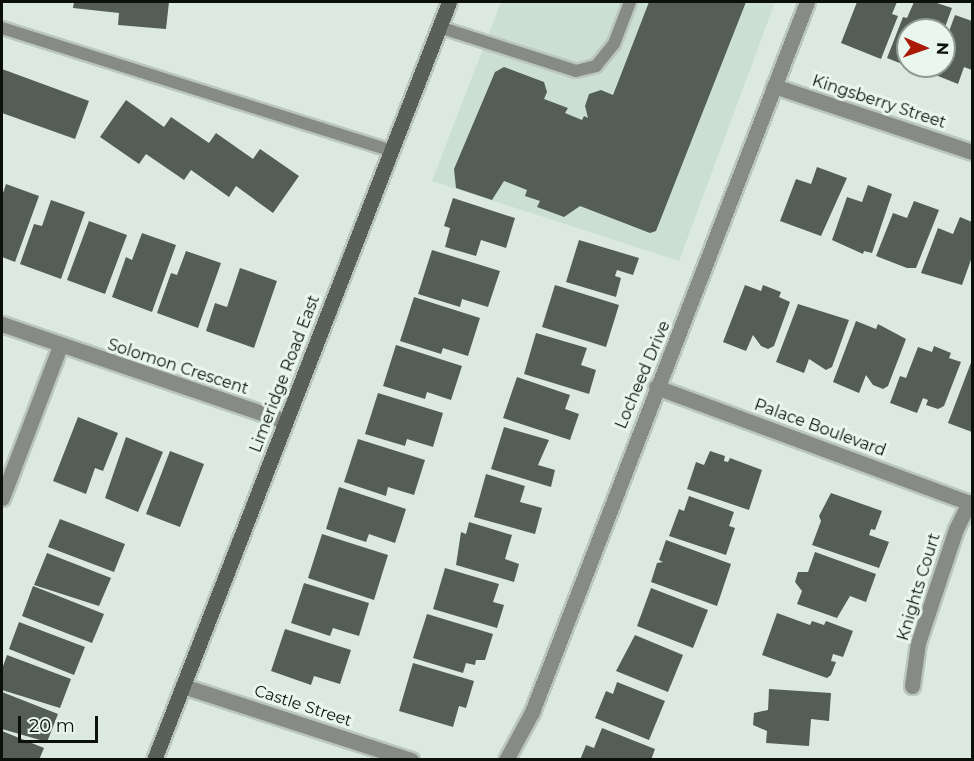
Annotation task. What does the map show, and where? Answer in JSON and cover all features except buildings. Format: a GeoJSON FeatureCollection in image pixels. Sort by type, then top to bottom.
{"type":"FeatureCollection","features":[{"type":"Feature","properties":{"kind":"street","name":"Limeridge Road East"},"geometry":{"type":"LineString","coordinates":[[154,759],[449,2]]}},
{"type":"Feature","properties":{"kind":"street","name":"Locheed Drive"},"geometry":{"type":"LineString","coordinates":[[506,759],[532,712],[656,387],[660,387],[807,2]]}},
{"type":"Feature","properties":{"kind":"street","name":"Kingsberry Street"},"geometry":{"type":"LineString","coordinates":[[774,86],[972,152]]}},
{"type":"Feature","properties":{"kind":"street","name":"Solomon Crescent"},"geometry":{"type":"LineString","coordinates":[[2,324],[60,346],[285,421]]}},
{"type":"Feature","properties":{"kind":"street"},"geometry":{"type":"LineString","coordinates":[[2,498],[60,346]]}},
{"type":"Feature","properties":{"kind":"street","name":"Palace Boulevard"},"geometry":{"type":"LineString","coordinates":[[656,387],[971,503]]}},
{"type":"Feature","properties":{"kind":"street","name":"Knights Court"},"geometry":{"type":"LineString","coordinates":[[912,686],[918,643],[956,529],[971,503]]}},
{"type":"Feature","properties":{"kind":"street","name":"Castle Street"},"geometry":{"type":"LineString","coordinates":[[183,686],[411,759]]}},
{"type":"Feature","properties":{"kind":"lane"},"geometry":{"type":"LineString","coordinates":[[440,27],[576,70],[596,66],[614,44],[630,2]]}},
{"type":"Feature","properties":{"kind":"lane"},"geometry":{"type":"LineString","coordinates":[[2,28],[392,151]]}},
{"type":"Feature","properties":{"kind":"shaded area"},"geometry":{"type":"Polygon","coordinates":[[[501,2],[775,2],[679,261],[432,181],[501,2]]]}}]}
